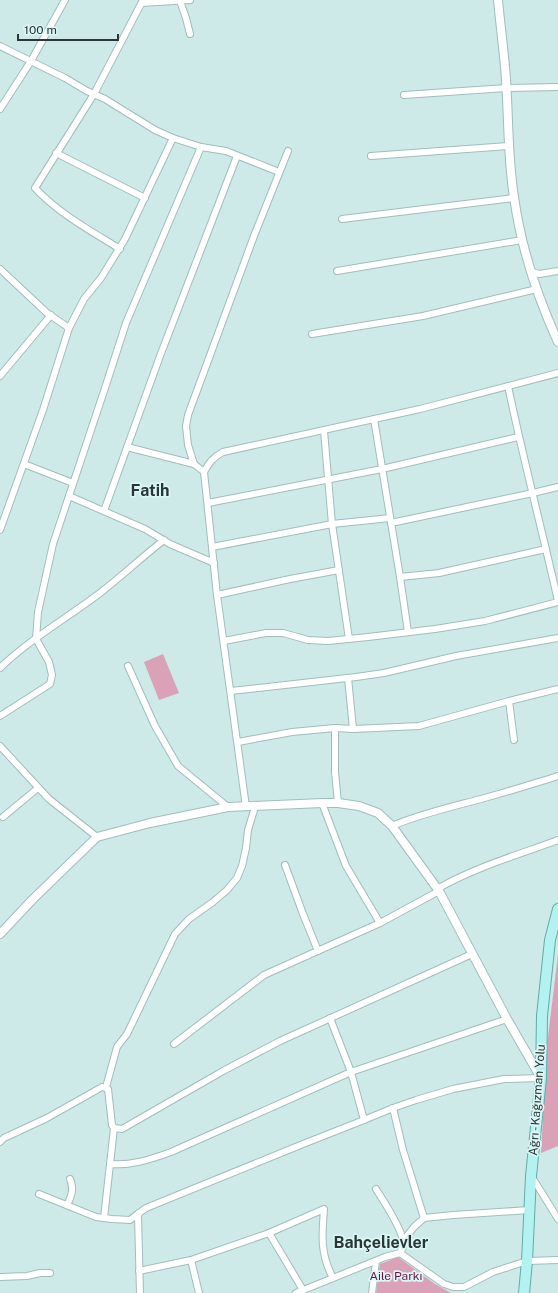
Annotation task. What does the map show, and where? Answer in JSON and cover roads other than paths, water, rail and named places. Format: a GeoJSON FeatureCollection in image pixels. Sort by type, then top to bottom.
{"type":"FeatureCollection","features":[{"type":"Feature","properties":{"kind":"main road","name":"Ağrı - Kağızman Yolu"},"geometry":{"type":"LineString","coordinates":[[524,1293],[531,1176],[541,1078],[542,1016],[550,940],[558,908]]}},
{"type":"Feature","properties":{"kind":"street"},"geometry":{"type":"LineString","coordinates":[[0,109],[31,61],[65,0]]}},
{"type":"Feature","properties":{"kind":"street"},"geometry":{"type":"LineString","coordinates":[[120,249],[73,219],[35,188],[94,94],[142,2],[190,0]]}},
{"type":"Feature","properties":{"kind":"street"},"geometry":{"type":"LineString","coordinates":[[498,0],[505,68],[508,146],[514,198],[522,240],[537,289],[558,342]]}},
{"type":"Feature","properties":{"kind":"street"},"geometry":{"type":"LineString","coordinates":[[180,1],[190,34]]}},
{"type":"Feature","properties":{"kind":"street"},"geometry":{"type":"LineString","coordinates":[[0,46],[105,99],[155,130],[173,138],[201,147],[226,151],[279,172]]}},
{"type":"Feature","properties":{"kind":"street"},"geometry":{"type":"LineString","coordinates":[[404,95],[506,88],[558,87]]}},
{"type":"Feature","properties":{"kind":"street"},"geometry":{"type":"LineString","coordinates":[[0,530],[43,410],[69,328],[84,299],[102,278],[120,249],[173,138]]}},
{"type":"Feature","properties":{"kind":"street"},"geometry":{"type":"LineString","coordinates":[[372,156],[508,146]]}},
{"type":"Feature","properties":{"kind":"street"},"geometry":{"type":"LineString","coordinates":[[0,716],[50,684],[52,675],[49,662],[36,639],[38,612],[53,544],[126,323],[201,147]]}},
{"type":"Feature","properties":{"kind":"street"},"geometry":{"type":"LineString","coordinates":[[194,464],[188,445],[186,426],[188,415],[254,236],[288,151]]}},
{"type":"Feature","properties":{"kind":"street"},"geometry":{"type":"LineString","coordinates":[[56,153],[145,198]]}},
{"type":"Feature","properties":{"kind":"street"},"geometry":{"type":"LineString","coordinates":[[104,511],[160,356],[237,156]]}},
{"type":"Feature","properties":{"kind":"street"},"geometry":{"type":"LineString","coordinates":[[342,219],[514,198]]}},
{"type":"Feature","properties":{"kind":"street"},"geometry":{"type":"LineString","coordinates":[[337,271],[522,240]]}},
{"type":"Feature","properties":{"kind":"street"},"geometry":{"type":"LineString","coordinates":[[0,269],[51,315],[69,328]]}},
{"type":"Feature","properties":{"kind":"street"},"geometry":{"type":"LineString","coordinates":[[532,272],[539,274],[558,271]]}},
{"type":"Feature","properties":{"kind":"street"},"geometry":{"type":"LineString","coordinates":[[312,334],[423,316],[537,289]]}},
{"type":"Feature","properties":{"kind":"street"},"geometry":{"type":"LineString","coordinates":[[0,376],[51,315]]}},
{"type":"Feature","properties":{"kind":"street"},"geometry":{"type":"LineString","coordinates":[[246,807],[217,595],[204,472],[209,463],[215,456],[223,452],[420,409],[558,373]]}},
{"type":"Feature","properties":{"kind":"street"},"geometry":{"type":"LineString","coordinates":[[224,641],[266,632],[283,633],[308,640],[328,641],[435,629],[485,620],[558,602],[533,493],[518,438],[508,386]]}},
{"type":"Feature","properties":{"kind":"street"},"geometry":{"type":"LineString","coordinates":[[374,419],[408,632]]}},
{"type":"Feature","properties":{"kind":"street"},"geometry":{"type":"LineString","coordinates":[[324,431],[327,480],[332,524],[349,639]]}},
{"type":"Feature","properties":{"kind":"street"},"geometry":{"type":"LineString","coordinates":[[208,503],[382,469],[518,438]]}},
{"type":"Feature","properties":{"kind":"street"},"geometry":{"type":"LineString","coordinates":[[127,447],[194,464],[204,472]]}},
{"type":"Feature","properties":{"kind":"street"},"geometry":{"type":"LineString","coordinates":[[24,464],[73,483]]}},
{"type":"Feature","properties":{"kind":"street"},"geometry":{"type":"LineString","coordinates":[[212,547],[332,524],[390,520],[533,493],[558,486]]}},
{"type":"Feature","properties":{"kind":"street"},"geometry":{"type":"LineString","coordinates":[[69,496],[145,529],[164,540],[214,563]]}},
{"type":"Feature","properties":{"kind":"street"},"geometry":{"type":"LineString","coordinates":[[0,668],[12,656],[100,593],[164,540]]}},
{"type":"Feature","properties":{"kind":"street"},"geometry":{"type":"LineString","coordinates":[[400,577],[439,573],[546,549]]}},
{"type":"Feature","properties":{"kind":"street"},"geometry":{"type":"LineString","coordinates":[[217,595],[339,570]]}},
{"type":"Feature","properties":{"kind":"street"},"geometry":{"type":"LineString","coordinates":[[231,691],[384,673],[456,656],[558,638]]}},
{"type":"Feature","properties":{"kind":"street"},"geometry":{"type":"LineString","coordinates":[[128,666],[154,726],[178,766],[228,807]]}},
{"type":"Feature","properties":{"kind":"street"},"geometry":{"type":"LineString","coordinates":[[348,678],[353,729]]}},
{"type":"Feature","properties":{"kind":"street"},"geometry":{"type":"LineString","coordinates":[[238,742],[292,732],[334,728],[353,729],[419,726],[509,701],[558,690]]}},
{"type":"Feature","properties":{"kind":"street"},"geometry":{"type":"LineString","coordinates":[[509,701],[514,740]]}},
{"type":"Feature","properties":{"kind":"street"},"geometry":{"type":"LineString","coordinates":[[334,728],[335,772],[338,803]]}},
{"type":"Feature","properties":{"kind":"street"},"geometry":{"type":"LineString","coordinates":[[0,746],[49,799],[97,837]]}},
{"type":"Feature","properties":{"kind":"street"},"geometry":{"type":"LineString","coordinates":[[392,826],[427,814],[558,776]]}},
{"type":"Feature","properties":{"kind":"street"},"geometry":{"type":"LineString","coordinates":[[3,817],[38,788]]}},
{"type":"Feature","properties":{"kind":"street"},"geometry":{"type":"LineString","coordinates":[[322,803],[346,866],[380,922]]}},
{"type":"Feature","properties":{"kind":"street"},"geometry":{"type":"LineString","coordinates":[[0,934],[32,900],[97,837],[156,822],[228,807],[322,803],[338,803],[359,806],[378,814],[392,826],[438,890],[507,1019],[541,1078],[504,1079],[460,1088],[393,1108],[146,1208],[130,1220],[96,1217],[39,1194]]}},
{"type":"Feature","properties":{"kind":"street"},"geometry":{"type":"LineString","coordinates":[[104,1218],[114,1128],[110,1116],[108,1089],[106,1087],[118,1047],[127,1034],[174,934],[189,919],[227,890],[237,878],[242,866],[248,830],[255,807]]}},
{"type":"Feature","properties":{"kind":"street"},"geometry":{"type":"LineString","coordinates":[[174,1044],[264,975],[380,922],[438,890],[452,880],[558,840]]}},
{"type":"Feature","properties":{"kind":"street"},"geometry":{"type":"LineString","coordinates":[[286,865],[318,951]]}},
{"type":"Feature","properties":{"kind":"street"},"geometry":{"type":"LineString","coordinates":[[114,1128],[122,1129],[126,1127],[223,1071],[280,1041],[472,954]]}},
{"type":"Feature","properties":{"kind":"street"},"geometry":{"type":"LineString","coordinates":[[330,1018],[352,1072],[364,1120]]}},
{"type":"Feature","properties":{"kind":"street"},"geometry":{"type":"LineString","coordinates":[[110,1164],[124,1165],[138,1163],[171,1152],[352,1072],[507,1019]]}},
{"type":"Feature","properties":{"kind":"street"},"geometry":{"type":"LineString","coordinates":[[0,1142],[4,1138],[47,1118],[102,1087],[106,1087]]}},
{"type":"Feature","properties":{"kind":"street"},"geometry":{"type":"LineString","coordinates":[[393,1108],[403,1150],[424,1218]]}},
{"type":"Feature","properties":{"kind":"street"},"geometry":{"type":"LineString","coordinates":[[531,1176],[558,1219]]}},
{"type":"Feature","properties":{"kind":"street"},"geometry":{"type":"LineString","coordinates":[[67,1205],[73,1191],[73,1186],[70,1179]]}},
{"type":"Feature","properties":{"kind":"street"},"geometry":{"type":"LineString","coordinates":[[376,1189],[388,1207],[403,1241],[400,1254]]}},
{"type":"Feature","properties":{"kind":"street"},"geometry":{"type":"LineString","coordinates":[[139,1272],[191,1260],[269,1233],[324,1209],[322,1248],[326,1264],[333,1278]]}},
{"type":"Feature","properties":{"kind":"street"},"geometry":{"type":"LineString","coordinates":[[403,1241],[414,1227],[424,1218],[529,1210]]}},
{"type":"Feature","properties":{"kind":"street"},"geometry":{"type":"LineString","coordinates":[[139,1213],[140,1293]]}},
{"type":"Feature","properties":{"kind":"street"},"geometry":{"type":"LineString","coordinates":[[269,1233],[303,1290]]}},
{"type":"Feature","properties":{"kind":"street"},"geometry":{"type":"LineString","coordinates":[[400,1254],[444,1284],[453,1287],[464,1287],[493,1272],[527,1261],[558,1260]]}},
{"type":"Feature","properties":{"kind":"street"},"geometry":{"type":"LineString","coordinates":[[296,1293],[376,1261],[400,1254]]}},
{"type":"Feature","properties":{"kind":"street"},"geometry":{"type":"LineString","coordinates":[[191,1260],[199,1293]]}},
{"type":"Feature","properties":{"kind":"street"},"geometry":{"type":"LineString","coordinates":[[372,1293],[376,1261]]}},
{"type":"Feature","properties":{"kind":"street"},"geometry":{"type":"LineString","coordinates":[[0,1277],[50,1273]]}},
{"type":"Feature","properties":{"kind":"district","name":"Fatih"},"geometry":{"type":"Point","coordinates":[150,490]}},
{"type":"Feature","properties":{"kind":"district","name":"Bahçelievler"},"geometry":{"type":"Point","coordinates":[381,1242]}},
{"type":"Feature","properties":{"kind":"park label","name":"Aile Parkı"},"geometry":{"type":"Point","coordinates":[396,1276]}}]}
